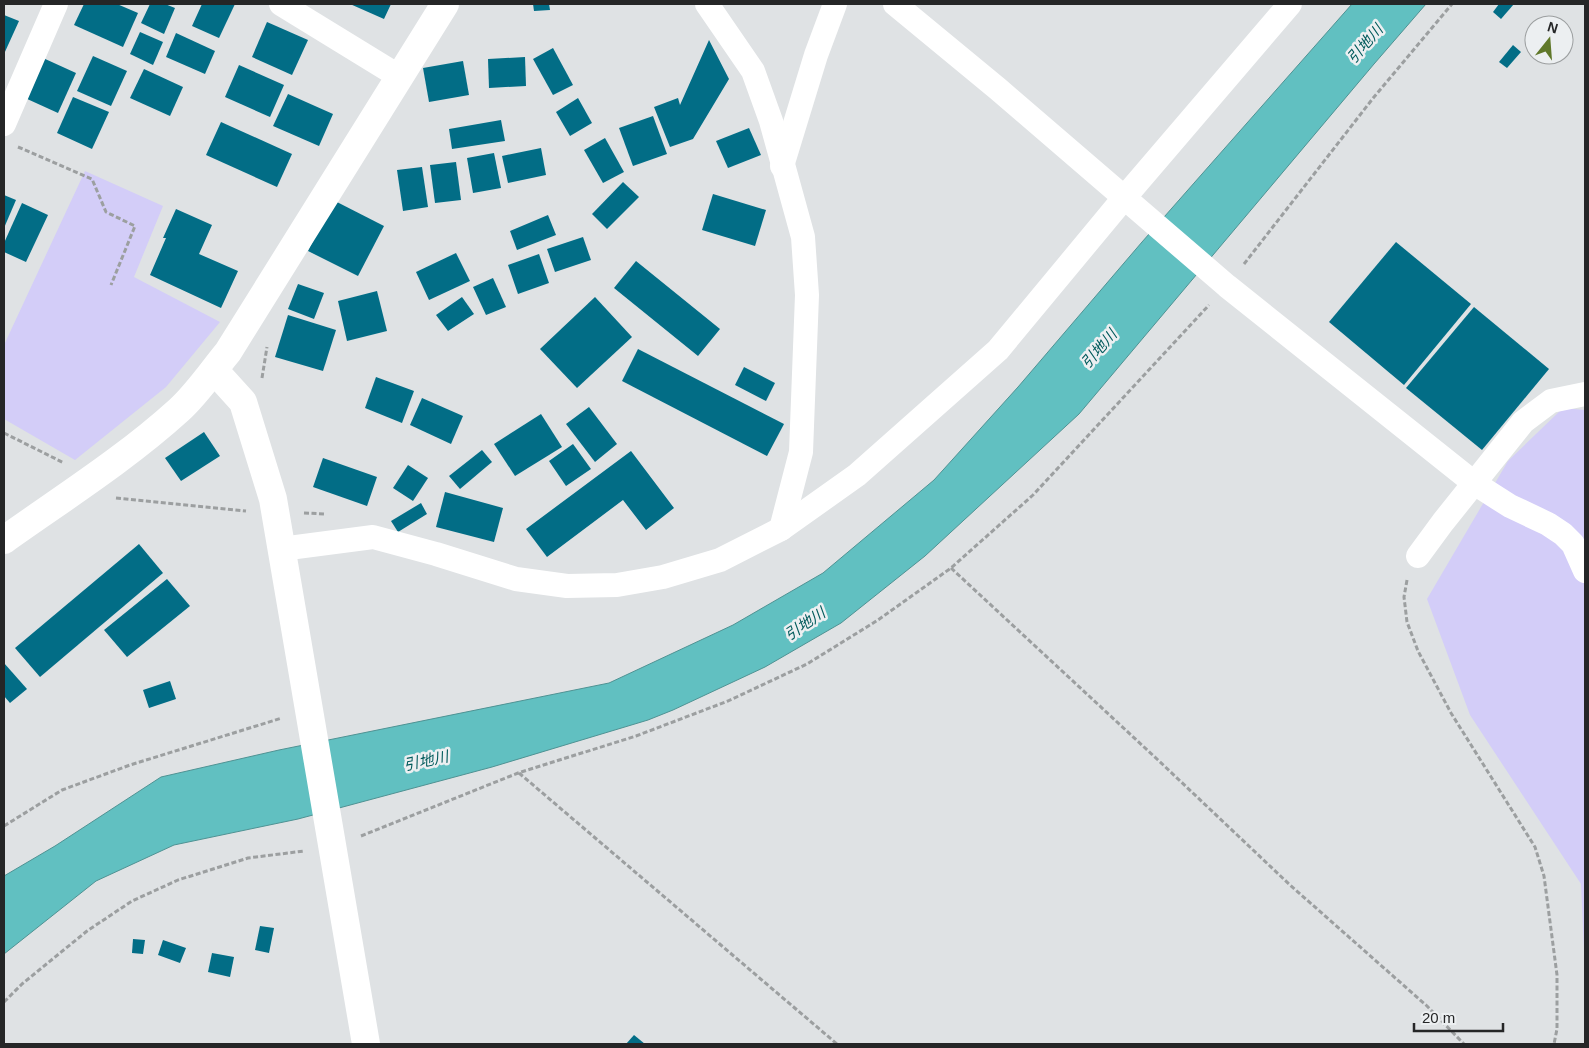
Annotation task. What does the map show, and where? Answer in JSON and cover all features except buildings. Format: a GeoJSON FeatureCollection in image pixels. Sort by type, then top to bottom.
{"type":"FeatureCollection","features":[{"type":"Feature","properties":{"kind":"street"},"geometry":{"type":"LineString","coordinates":[[8,135],[56,4]]}},
{"type":"Feature","properties":{"kind":"street"},"geometry":{"type":"LineString","coordinates":[[281,4],[400,77]]}},
{"type":"Feature","properties":{"kind":"street"},"geometry":{"type":"LineString","coordinates":[[4,540],[115,461],[180,410],[214,370],[228,352],[445,4]]}},
{"type":"Feature","properties":{"kind":"street"},"geometry":{"type":"LineString","coordinates":[[707,4],[753,71],[771,121],[803,237],[807,295],[801,452],[781,529]]}},
{"type":"Feature","properties":{"kind":"street"},"geometry":{"type":"LineString","coordinates":[[782,166],[816,55],[835,4]]}},
{"type":"Feature","properties":{"kind":"street"},"geometry":{"type":"LineString","coordinates":[[895,4],[998,89],[1228,286],[1474,484],[1510,506],[1548,524],[1563,534],[1573,544],[1585,571]]}},
{"type":"Feature","properties":{"kind":"street"},"geometry":{"type":"LineString","coordinates":[[281,549],[373,537],[516,579],[567,586],[616,585],[664,577],[720,560],[781,529],[856,475],[998,350],[1124,198],[1290,4]]}},
{"type":"Feature","properties":{"kind":"street"},"geometry":{"type":"LineString","coordinates":[[214,370],[243,402],[273,499],[366,1044]]}},
{"type":"Feature","properties":{"kind":"street"},"geometry":{"type":"LineString","coordinates":[[1418,556],[1523,422],[1551,401],[1585,394]]}},
{"type":"Feature","properties":{"kind":"path"},"geometry":{"type":"LineString","coordinates":[[4,1002],[22,984],[87,931],[132,901],[178,880],[248,858],[332,848],[518,773],[636,736],[728,701],[807,664],[878,620],[951,568],[1033,495],[1228,286],[1374,96],[1452,4]]}},
{"type":"Feature","properties":{"kind":"path"},"geometry":{"type":"LineString","coordinates":[[8,135],[92,179],[106,212],[135,226],[110,285]]}},
{"type":"Feature","properties":{"kind":"path"},"geometry":{"type":"LineString","coordinates":[[262,380],[267,343]]}},
{"type":"Feature","properties":{"kind":"path"},"geometry":{"type":"LineString","coordinates":[[4,433],[71,467]]}},
{"type":"Feature","properties":{"kind":"path"},"geometry":{"type":"LineString","coordinates":[[113,498],[254,512]]}},
{"type":"Feature","properties":{"kind":"path"},"geometry":{"type":"LineString","coordinates":[[303,513],[328,514]]}},
{"type":"Feature","properties":{"kind":"path"},"geometry":{"type":"LineString","coordinates":[[1418,556],[1407,574],[1404,597],[1407,622],[1418,651],[1451,713],[1535,847],[1544,876],[1557,976],[1557,1029],[1554,1044]]}},
{"type":"Feature","properties":{"kind":"path"},"geometry":{"type":"LineString","coordinates":[[951,568],[1158,760],[1290,886],[1427,1006],[1464,1044]]}},
{"type":"Feature","properties":{"kind":"path"},"geometry":{"type":"LineString","coordinates":[[4,826],[62,790],[130,765],[309,715]]}},
{"type":"Feature","properties":{"kind":"path"},"geometry":{"type":"LineString","coordinates":[[518,773],[837,1044]]}},
{"type":"Feature","properties":{"kind":"shaded area"},"geometry":{"type":"Polygon","coordinates":[[[85,171],[163,206],[134,277],[220,322],[166,387],[75,460],[4,419],[4,345],[85,171]]]}},
{"type":"Feature","properties":{"kind":"shaded area"},"geometry":{"type":"Polygon","coordinates":[[[1563,408],[1585,410],[1585,972],[1581,884],[1470,715],[1427,599],[1508,461],[1563,408]]]}},
{"type":"Feature","properties":{"kind":"water","name":"引地川"},"geometry":{"type":"Polygon","coordinates":[[[1352,4],[1426,4],[1079,414],[925,556],[841,623],[765,667],[648,720],[492,767],[298,819],[174,845],[96,881],[4,954],[4,876],[55,846],[161,777],[279,750],[609,683],[733,625],[823,573],[934,480],[1018,387],[1142,242],[1352,4]]]}}]}
